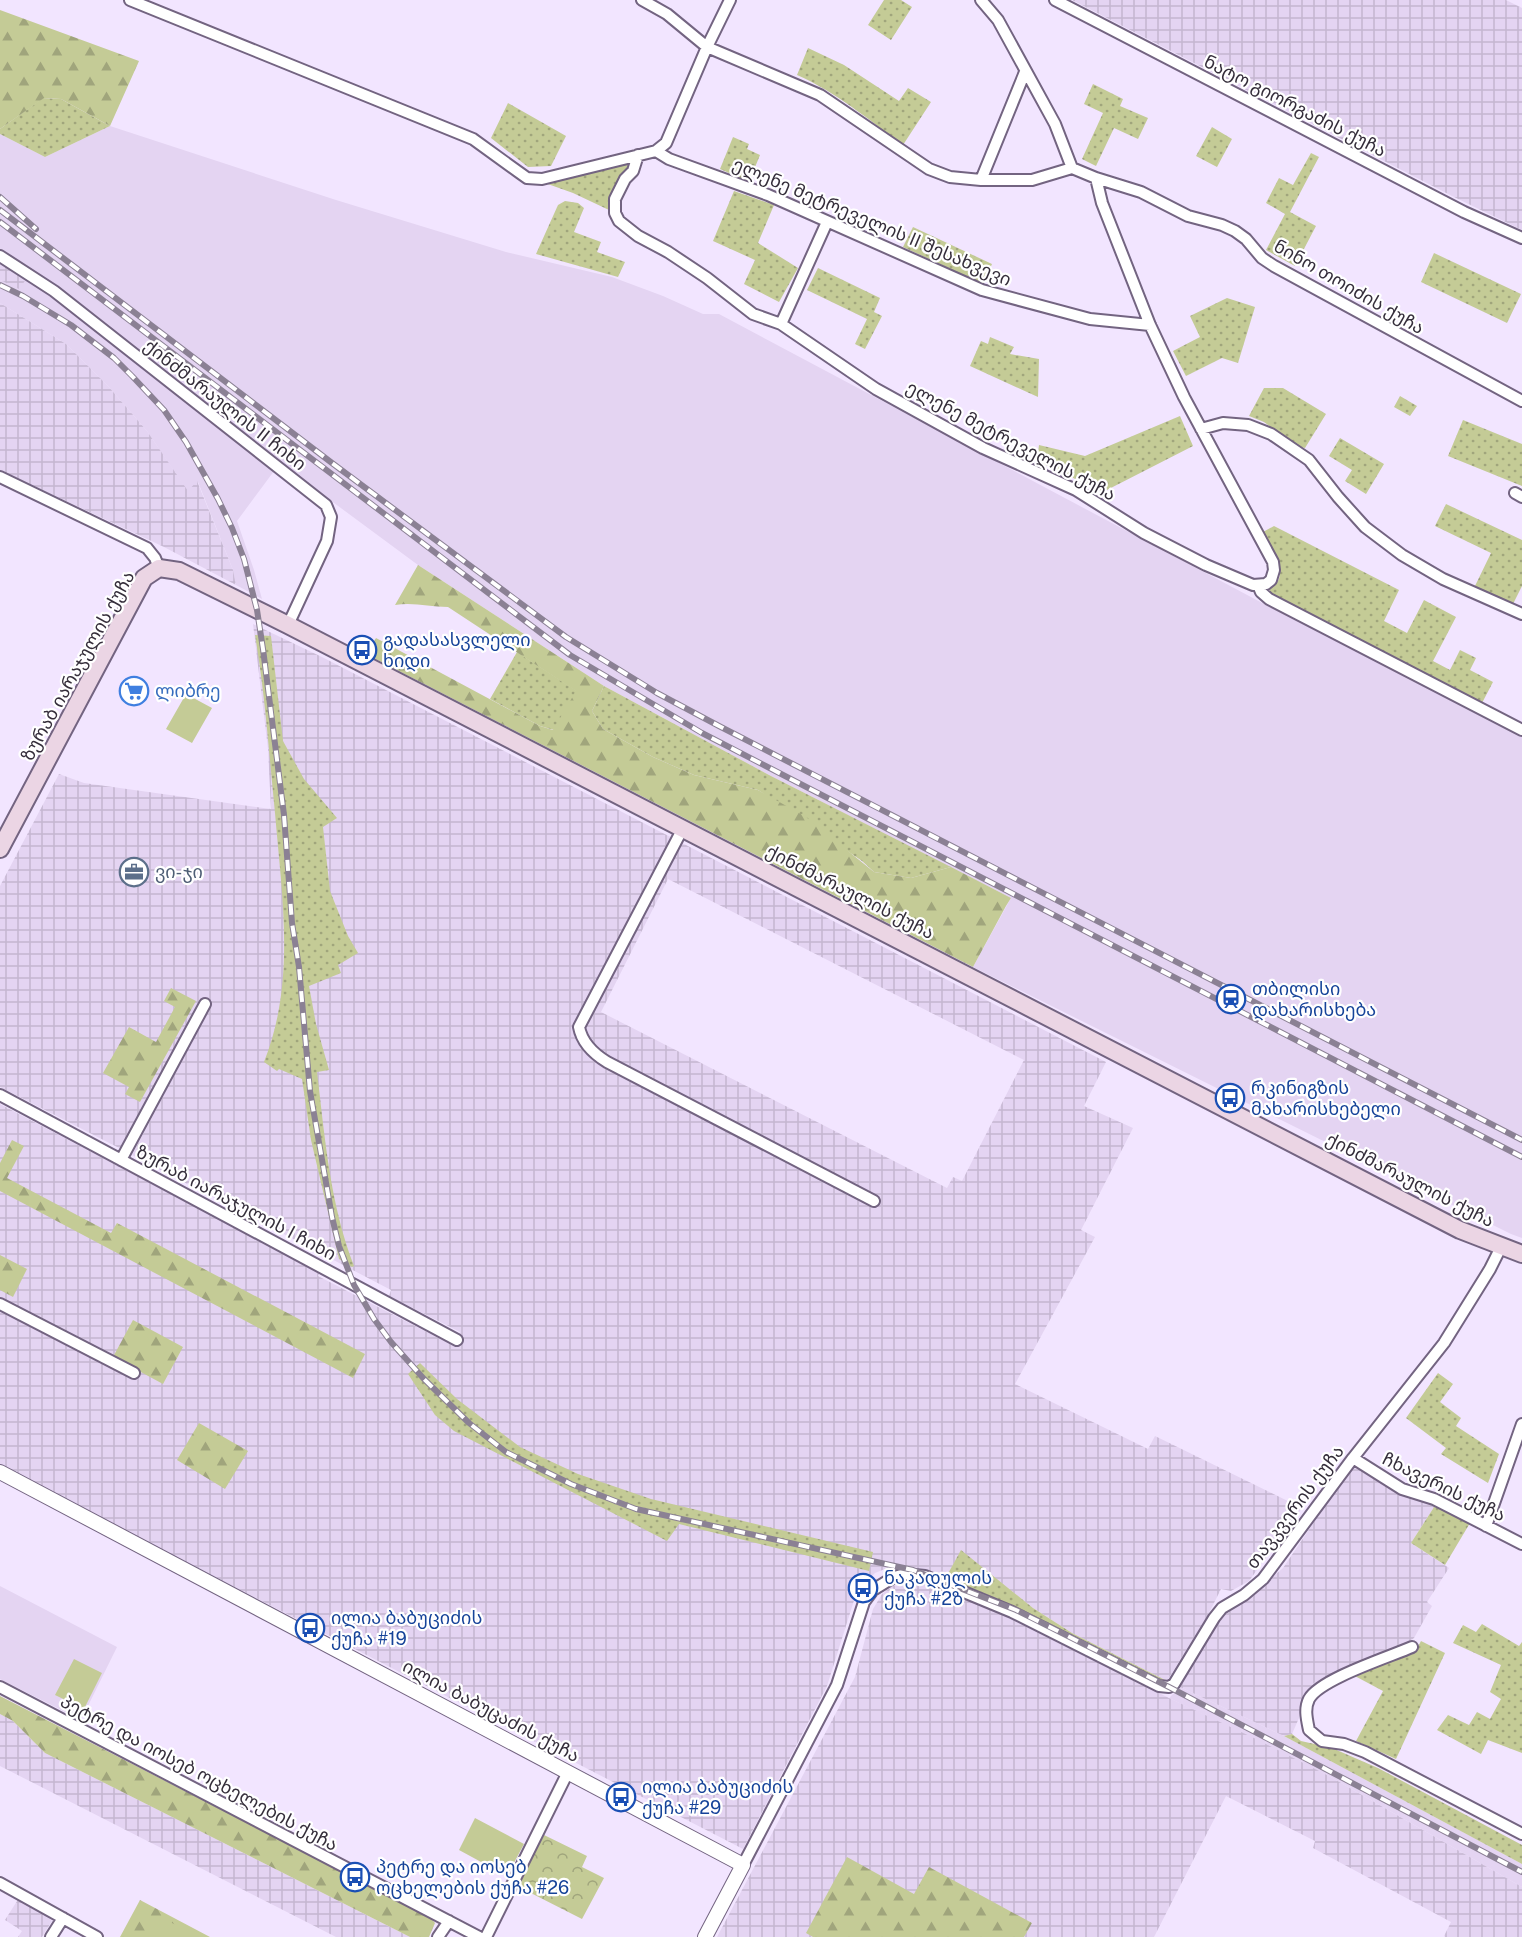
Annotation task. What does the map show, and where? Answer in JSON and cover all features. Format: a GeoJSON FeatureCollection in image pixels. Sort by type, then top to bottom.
{"type":"FeatureCollection","features":[{"type":"Feature","properties":{"kind":"main road","name":"ქინძმარაულის ქუჩა"},"geometry":{"type":"LineString","coordinates":[[159,568],[179,571],[288,625],[1460,1230],[1522,1254]]}},
{"type":"Feature","properties":{"kind":"main road","name":"ზურაბ იარაჯულის ქუჩა"},"geometry":{"type":"LineString","coordinates":[[0,849],[144,578],[159,568]]}},
{"type":"Feature","properties":{"kind":"street"},"geometry":{"type":"LineString","coordinates":[[129,0],[473,139],[527,177],[542,178],[656,151],[666,143],[707,46],[730,0]]}},
{"type":"Feature","properties":{"kind":"street"},"geometry":{"type":"LineString","coordinates":[[642,0],[667,14],[707,46],[820,95],[929,169],[950,177],[981,180],[1032,180],[1072,168],[1055,124],[998,20],[981,0]]}},
{"type":"Feature","properties":{"kind":"street","name":"ნატო გიორგაძის ქუჩა"},"geometry":{"type":"LineString","coordinates":[[1055,0],[1464,212],[1522,238]]}},
{"type":"Feature","properties":{"kind":"street"},"geometry":{"type":"LineString","coordinates":[[981,180],[1025,72]]}},
{"type":"Feature","properties":{"kind":"street","name":"ელენე მეტრეველის II შესახვევი"},"geometry":{"type":"LineString","coordinates":[[656,151],[661,156],[768,195],[982,290],[1090,319],[1150,325]]}},
{"type":"Feature","properties":{"kind":"street","name":"ელენე მეტრეველის ქუჩა"},"geometry":{"type":"LineString","coordinates":[[638,155],[633,171],[625,178],[615,199],[615,213],[619,221],[638,236],[668,252],[707,278],[753,314],[781,324],[876,389],[982,448],[1076,490],[1144,533],[1206,565],[1258,585]]}},
{"type":"Feature","properties":{"kind":"street","name":"ნინო თოიძის ქუჩა"},"geometry":{"type":"LineString","coordinates":[[1072,168],[1141,192],[1188,216],[1236,231],[1262,258],[1274,266],[1522,401]]}},
{"type":"Feature","properties":{"kind":"street"},"geometry":{"type":"LineString","coordinates":[[1096,178],[1102,203],[1150,325],[1184,397],[1273,562],[1271,580],[1266,584],[1258,585],[1261,592],[1269,599],[1522,730]]}},
{"type":"Feature","properties":{"kind":"street"},"geometry":{"type":"LineString","coordinates":[[781,324],[826,222]]}},
{"type":"Feature","properties":{"kind":"street","name":"ქინძმარაულის II ჩიხი"},"geometry":{"type":"LineString","coordinates":[[0,256],[54,291],[326,505],[331,517],[327,541],[288,625]]}},
{"type":"Feature","properties":{"kind":"street"},"geometry":{"type":"LineString","coordinates":[[1201,429],[1223,423],[1248,425],[1271,434],[1309,460],[1365,527],[1402,555],[1443,579],[1522,614]]}},
{"type":"Feature","properties":{"kind":"street"},"geometry":{"type":"LineString","coordinates":[[0,477],[147,548],[159,568]]}},
{"type":"Feature","properties":{"kind":"street"},"geometry":{"type":"LineString","coordinates":[[683,828],[579,1027],[583,1040],[607,1062],[874,1201]]}},
{"type":"Feature","properties":{"kind":"street"},"geometry":{"type":"LineString","coordinates":[[122,1160],[205,1004]]}},
{"type":"Feature","properties":{"kind":"street","name":"ზურაბ იარაჯულის I ჩიხი"},"geometry":{"type":"LineString","coordinates":[[0,1095],[457,1340]]}},
{"type":"Feature","properties":{"kind":"street","name":"თავკვერის ქუჩა"},"geometry":{"type":"LineString","coordinates":[[743,1865],[837,1685],[864,1602],[882,1582],[905,1574],[916,1573],[925,1576],[1012,1612],[1159,1686],[1169,1687],[1174,1684],[1214,1618],[1222,1608],[1263,1579],[1353,1458],[1444,1343],[1501,1247]]}},
{"type":"Feature","properties":{"kind":"street"},"geometry":{"type":"LineString","coordinates":[[0,1304],[134,1373]]}},
{"type":"Feature","properties":{"kind":"street"},"geometry":{"type":"LineString","coordinates":[[1486,1526],[1522,1424]]}},
{"type":"Feature","properties":{"kind":"street","name":"ჩხავერის ქუჩა"},"geometry":{"type":"LineString","coordinates":[[1353,1458],[1402,1489],[1434,1499],[1522,1544]]}},
{"type":"Feature","properties":{"kind":"street","name":"ილია ბაბუცაძის ქუჩა"},"geometry":{"type":"LineString","coordinates":[[0,1472],[743,1865]]}},
{"type":"Feature","properties":{"kind":"street"},"geometry":{"type":"LineString","coordinates":[[1412,1647],[1316,1690],[1306,1706],[1309,1731],[1323,1741],[1344,1744],[1383,1761],[1522,1834]]}},
{"type":"Feature","properties":{"kind":"street","name":"პეტრე და იოსებ ოცხელების ქუჩა"},"geometry":{"type":"LineString","coordinates":[[0,1687],[480,1937]]}},
{"type":"Feature","properties":{"kind":"street"},"geometry":{"type":"LineString","coordinates":[[486,1937],[568,1772]]}},
{"type":"Feature","properties":{"kind":"street"},"geometry":{"type":"LineString","coordinates":[[705,1937],[743,1865]]}},
{"type":"Feature","properties":{"kind":"street"},"geometry":{"type":"LineString","coordinates":[[0,1883],[97,1937]]}},
{"type":"Feature","properties":{"kind":"street"},"geometry":{"type":"LineString","coordinates":[[51,1937],[63,1918]]}},
{"type":"Feature","properties":{"kind":"street"},"geometry":{"type":"LineString","coordinates":[[438,1937],[449,1921]]}},
{"type":"Feature","properties":{"kind":"shaded area"},"geometry":{"type":"Polygon","coordinates":[[[1072,0],[1506,0],[1522,8],[1522,230],[1452,196],[1072,0]]]}},
{"type":"Feature","properties":{"kind":"shaded area","name":"თბილისი დახარისხება"},"geometry":{"type":"Polygon","coordinates":[[[110,126],[336,200],[506,252],[612,277],[703,314],[719,314],[1266,605],[1522,737],[1522,1238],[973,967],[1011,898],[771,776],[604,686],[418,565],[280,463],[237,521],[262,599],[236,585],[233,570],[198,482],[188,492],[147,431],[108,386],[66,344],[0,303],[0,280],[19,288],[0,252],[0,134],[45,157],[110,126]]]}},
{"type":"Feature","properties":{"kind":"shaded area"},"geometry":{"type":"Polygon","coordinates":[[[0,252],[30,274],[19,289],[0,280],[0,252]]]}},
{"type":"Feature","properties":{"kind":"shaded area"},"geometry":{"type":"Polygon","coordinates":[[[0,303],[66,344],[108,386],[147,431],[188,491],[197,481],[233,570],[236,585],[164,547],[0,470],[0,303]]]}},
{"type":"Feature","properties":{"kind":"shaded area"},"geometry":{"type":"Polygon","coordinates":[[[253,624],[322,657],[1106,1062],[1084,1106],[1133,1128],[1081,1230],[1095,1237],[1015,1384],[1148,1449],[1155,1436],[1302,1508],[1249,1581],[1231,1591],[1221,1589],[1208,1615],[1167,1681],[1072,1633],[1033,1608],[961,1551],[945,1579],[916,1568],[895,1565],[875,1573],[857,1591],[827,1686],[743,1849],[0,1466],[0,1104],[320,1272],[318,1276],[454,1346],[460,1332],[389,1296],[391,1290],[132,1155],[211,1006],[199,1001],[121,1149],[0,1087],[0,886],[59,774],[84,783],[271,809],[268,749],[253,624]],[[668,879],[601,1012],[947,1188],[953,1177],[962,1181],[1024,1060],[668,879]]]}},
{"type":"Feature","properties":{"kind":"shaded area"},"geometry":{"type":"Polygon","coordinates":[[[1354,1463],[1436,1504],[1411,1543],[1449,1568],[1427,1602],[1432,1606],[1414,1638],[1405,1645],[1314,1683],[1303,1695],[1299,1718],[1292,1734],[1284,1736],[1180,1687],[1223,1613],[1283,1568],[1354,1463]]]}},
{"type":"Feature","properties":{"kind":"shaded area"},"geometry":{"type":"Polygon","coordinates":[[[918,1581],[936,1585],[1019,1622],[1254,1738],[1329,1776],[1522,1887],[1522,1937],[1445,1937],[1451,1922],[1313,1848],[1315,1841],[1226,1796],[1154,1937],[717,1937],[855,1677],[873,1609],[882,1594],[892,1586],[918,1581]]]}},
{"type":"Feature","properties":{"kind":"shaded area"},"geometry":{"type":"Polygon","coordinates":[[[0,1586],[117,1647],[81,1720],[0,1679],[0,1586]]]}},
{"type":"Feature","properties":{"kind":"shaded area"},"geometry":{"type":"Polygon","coordinates":[[[1180,1687],[1284,1736],[1522,1864],[1522,1887],[1329,1776],[1169,1698],[1180,1687]]]}},
{"type":"Feature","properties":{"kind":"shaded area"},"geometry":{"type":"Polygon","coordinates":[[[0,1714],[13,1721],[45,1753],[410,1937],[336,1937],[0,1766],[0,1714]]]}},
{"type":"Feature","properties":{"kind":"shaded area"},"geometry":{"type":"Polygon","coordinates":[[[19,1898],[36,1907],[52,1921],[42,1937],[18,1937],[22,1931],[5,1920],[19,1898]]]}},
{"type":"Feature","properties":{"kind":"green space"},"geometry":{"type":"Polygon","coordinates":[[[884,0],[901,0],[912,7],[891,40],[868,25],[884,0]]]}},
{"type":"Feature","properties":{"kind":"green space"},"geometry":{"type":"Polygon","coordinates":[[[0,10],[139,61],[110,126],[61,99],[44,98],[0,129],[0,10]]]}},
{"type":"Feature","properties":{"kind":"green space"},"geometry":{"type":"Polygon","coordinates":[[[808,48],[844,65],[899,101],[908,88],[931,102],[903,145],[839,98],[797,75],[808,48]]]}},
{"type":"Feature","properties":{"kind":"green space"},"geometry":{"type":"Polygon","coordinates":[[[1093,84],[1123,99],[1120,106],[1148,118],[1138,139],[1114,128],[1096,166],[1082,159],[1103,113],[1084,104],[1093,84]]]}},
{"type":"Feature","properties":{"kind":"green space"},"geometry":{"type":"Polygon","coordinates":[[[43,98],[61,99],[110,126],[45,157],[0,134],[0,129],[43,98]]]}},
{"type":"Feature","properties":{"kind":"green space"},"geometry":{"type":"Polygon","coordinates":[[[508,103],[566,136],[551,166],[528,167],[491,138],[508,103]]]}},
{"type":"Feature","properties":{"kind":"green space"},"geometry":{"type":"Polygon","coordinates":[[[1212,127],[1232,139],[1217,167],[1196,156],[1212,127]]]}},
{"type":"Feature","properties":{"kind":"green space"},"geometry":{"type":"Polygon","coordinates":[[[733,137],[749,144],[747,149],[760,155],[749,182],[720,169],[733,137]]]}},
{"type":"Feature","properties":{"kind":"green space"},"geometry":{"type":"Polygon","coordinates":[[[1311,153],[1319,157],[1290,212],[1316,226],[1295,266],[1266,250],[1285,214],[1266,203],[1279,178],[1293,185],[1311,153]]]}},
{"type":"Feature","properties":{"kind":"green space"},"geometry":{"type":"Polygon","coordinates":[[[628,162],[631,165],[613,191],[609,210],[545,183],[628,162]]]}},
{"type":"Feature","properties":{"kind":"green space"},"geometry":{"type":"Polygon","coordinates":[[[734,191],[774,205],[758,243],[798,268],[779,302],[744,284],[755,260],[713,241],[734,191]]]}},
{"type":"Feature","properties":{"kind":"green space"},"geometry":{"type":"Polygon","coordinates":[[[565,201],[578,203],[584,208],[574,232],[601,242],[597,252],[625,262],[618,277],[536,254],[558,205],[565,201]]]}},
{"type":"Feature","properties":{"kind":"green space"},"geometry":{"type":"Polygon","coordinates":[[[913,227],[992,264],[983,284],[903,247],[913,227]]]}},
{"type":"Feature","properties":{"kind":"green space"},"geometry":{"type":"Polygon","coordinates":[[[1434,253],[1521,294],[1507,323],[1421,282],[1434,253]]]}},
{"type":"Feature","properties":{"kind":"green space"},"geometry":{"type":"Polygon","coordinates":[[[818,268],[880,298],[874,312],[882,316],[865,349],[855,344],[867,319],[807,290],[818,268]]]}},
{"type":"Feature","properties":{"kind":"green space"},"geometry":{"type":"Polygon","coordinates":[[[1227,298],[1255,307],[1238,363],[1222,358],[1186,376],[1173,351],[1200,337],[1190,316],[1227,298]]]}},
{"type":"Feature","properties":{"kind":"green space"},"geometry":{"type":"Polygon","coordinates":[[[990,337],[1014,347],[1010,354],[1039,359],[1038,397],[970,366],[981,341],[988,344],[990,337]]]}},
{"type":"Feature","properties":{"kind":"green space"},"geometry":{"type":"Polygon","coordinates":[[[1264,388],[1283,388],[1326,414],[1305,448],[1296,446],[1264,422],[1249,416],[1264,388]]]}},
{"type":"Feature","properties":{"kind":"green space"},"geometry":{"type":"Polygon","coordinates":[[[1400,396],[1417,406],[1410,416],[1394,407],[1400,396]]]}},
{"type":"Feature","properties":{"kind":"green space"},"geometry":{"type":"Polygon","coordinates":[[[1180,416],[1193,446],[1103,492],[1037,461],[1039,445],[1085,456],[1180,416]]]}},
{"type":"Feature","properties":{"kind":"green space"},"geometry":{"type":"Polygon","coordinates":[[[1463,420],[1522,444],[1522,486],[1448,456],[1463,420]]]}},
{"type":"Feature","properties":{"kind":"green space"},"geometry":{"type":"Polygon","coordinates":[[[1340,438],[1384,464],[1366,494],[1345,481],[1352,470],[1329,456],[1340,438]]]}},
{"type":"Feature","properties":{"kind":"green space"},"geometry":{"type":"Polygon","coordinates":[[[1446,504],[1522,540],[1522,586],[1513,604],[1475,586],[1491,553],[1435,526],[1446,504]]]}},
{"type":"Feature","properties":{"kind":"green space"},"geometry":{"type":"Polygon","coordinates":[[[1274,526],[1399,590],[1384,621],[1407,633],[1424,600],[1456,617],[1433,661],[1450,670],[1460,650],[1476,658],[1470,670],[1493,682],[1482,703],[1272,596],[1269,589],[1276,584],[1280,570],[1275,554],[1263,532],[1274,526]]]}},
{"type":"Feature","properties":{"kind":"green space"},"geometry":{"type":"Polygon","coordinates":[[[418,565],[604,686],[592,711],[603,729],[653,757],[694,775],[758,790],[806,817],[874,872],[911,878],[951,867],[1011,898],[973,967],[366,654],[376,638],[540,726],[553,730],[576,691],[448,607],[395,605],[418,565]]]}},
{"type":"Feature","properties":{"kind":"green space"},"geometry":{"type":"Polygon","coordinates":[[[255,635],[271,636],[283,741],[304,779],[337,818],[323,827],[330,891],[348,936],[358,953],[338,965],[341,973],[309,986],[316,1024],[329,1070],[317,1072],[326,1146],[339,1219],[354,1266],[352,1267],[339,1259],[311,1140],[302,1079],[279,1069],[277,1071],[264,1062],[274,1032],[280,1001],[284,939],[281,876],[269,746],[255,635]]]}},
{"type":"Feature","properties":{"kind":"green space"},"geometry":{"type":"Polygon","coordinates":[[[517,652],[577,691],[554,730],[540,726],[490,699],[517,652]]]}},
{"type":"Feature","properties":{"kind":"green space"},"geometry":{"type":"Polygon","coordinates":[[[604,686],[771,776],[951,867],[911,878],[874,872],[862,861],[758,790],[694,775],[653,757],[603,729],[592,711],[604,686]]]}},
{"type":"Feature","properties":{"kind":"green space"},"geometry":{"type":"Polygon","coordinates":[[[186,694],[212,708],[192,743],[166,729],[186,694]]]}},
{"type":"Feature","properties":{"kind":"green space"},"geometry":{"type":"Polygon","coordinates":[[[171,988],[196,1001],[140,1102],[125,1094],[129,1087],[103,1073],[129,1027],[156,1042],[175,1007],[164,1001],[171,988]]]}},
{"type":"Feature","properties":{"kind":"green space"},"geometry":{"type":"Polygon","coordinates":[[[12,1140],[24,1146],[7,1178],[111,1233],[117,1223],[365,1354],[353,1378],[0,1191],[0,1163],[12,1140]]]}},
{"type":"Feature","properties":{"kind":"green space"},"geometry":{"type":"Polygon","coordinates":[[[0,1255],[27,1269],[13,1297],[0,1290],[0,1255]]]}},
{"type":"Feature","properties":{"kind":"green space"},"geometry":{"type":"Polygon","coordinates":[[[133,1320],[183,1347],[163,1384],[113,1357],[133,1320]]]}},
{"type":"Feature","properties":{"kind":"green space"},"geometry":{"type":"Polygon","coordinates":[[[420,1363],[457,1399],[520,1447],[578,1474],[651,1499],[873,1552],[869,1571],[679,1524],[667,1541],[454,1431],[435,1415],[408,1374],[420,1363]]]}},
{"type":"Feature","properties":{"kind":"green space"},"geometry":{"type":"Polygon","coordinates":[[[1438,1373],[1453,1384],[1440,1402],[1461,1418],[1456,1426],[1499,1454],[1488,1483],[1441,1454],[1446,1448],[1406,1418],[1438,1373]]]}},
{"type":"Feature","properties":{"kind":"green space"},"geometry":{"type":"Polygon","coordinates":[[[199,1423],[248,1451],[225,1489],[177,1460],[199,1423]]]}},
{"type":"Feature","properties":{"kind":"green space"},"geometry":{"type":"Polygon","coordinates":[[[1436,1504],[1470,1523],[1445,1565],[1411,1543],[1436,1504]]]}},
{"type":"Feature","properties":{"kind":"green space"},"geometry":{"type":"Polygon","coordinates":[[[961,1550],[1033,1608],[1072,1633],[1167,1681],[1162,1682],[945,1579],[961,1550]]]}},
{"type":"Feature","properties":{"kind":"green space"},"geometry":{"type":"Polygon","coordinates":[[[1482,1624],[1519,1646],[1522,1642],[1522,1753],[1488,1740],[1481,1754],[1437,1730],[1448,1715],[1469,1725],[1477,1712],[1490,1719],[1501,1699],[1490,1692],[1501,1665],[1453,1643],[1463,1625],[1476,1632],[1482,1624]]]}},
{"type":"Feature","properties":{"kind":"green space"},"geometry":{"type":"Polygon","coordinates":[[[1421,1641],[1445,1653],[1396,1759],[1356,1741],[1383,1691],[1353,1675],[1401,1657],[1417,1647],[1421,1641]]]}},
{"type":"Feature","properties":{"kind":"green space"},"geometry":{"type":"Polygon","coordinates":[[[74,1659],[102,1673],[84,1709],[55,1695],[74,1659]]]}},
{"type":"Feature","properties":{"kind":"green space"},"geometry":{"type":"Polygon","coordinates":[[[0,1696],[430,1917],[435,1923],[429,1937],[410,1937],[45,1753],[13,1721],[0,1714],[0,1696]]]}},
{"type":"Feature","properties":{"kind":"green space"},"geometry":{"type":"Polygon","coordinates":[[[1292,1734],[1301,1741],[1332,1748],[1378,1768],[1522,1845],[1522,1864],[1284,1736],[1292,1734]]]}},
{"type":"Feature","properties":{"kind":"green space"},"geometry":{"type":"Polygon","coordinates":[[[475,1818],[524,1844],[507,1876],[459,1850],[475,1818]]]}},
{"type":"Feature","properties":{"kind":"green space"},"geometry":{"type":"Polygon","coordinates":[[[544,1835],[587,1856],[582,1867],[604,1878],[582,1919],[517,1886],[544,1835]]]}},
{"type":"Feature","properties":{"kind":"green space"},"geometry":{"type":"Polygon","coordinates":[[[847,1857],[914,1894],[929,1867],[1032,1923],[1024,1937],[813,1937],[806,1933],[847,1857]]]}},
{"type":"Feature","properties":{"kind":"green space"},"geometry":{"type":"Polygon","coordinates":[[[140,1900],[210,1937],[120,1937],[140,1900]]]}},
{"type":"Feature","properties":{"kind":"green space"},"geometry":{"type":"Polygon","coordinates":[[[164,1919],[200,1937],[155,1937],[164,1919]]]}},
{"type":"Feature","properties":{"kind":"railway"},"geometry":{"type":"LineString","coordinates":[[0,197],[36,229]]}},
{"type":"Feature","properties":{"kind":"railway"},"geometry":{"type":"LineString","coordinates":[[0,210],[332,463],[566,637],[657,693],[1522,1140]]}},
{"type":"Feature","properties":{"kind":"railway"},"geometry":{"type":"LineString","coordinates":[[0,222],[570,655],[702,733],[1522,1157]]}},
{"type":"Feature","properties":{"kind":"railway"},"geometry":{"type":"LineString","coordinates":[[0,285],[71,325],[114,358],[132,376],[164,410],[186,442],[232,528],[244,559],[257,610],[263,649],[284,815],[292,923],[299,967],[310,1091],[332,1217],[339,1246],[354,1285],[391,1342],[424,1379],[469,1423],[506,1452],[571,1484],[636,1509],[913,1570],[1016,1610],[1169,1687],[1522,1872]]}},
{"type":"Feature","properties":{"kind":"place","name":"გადასასვლელი ხიდი"},"geometry":{"type":"Point","coordinates":[362,650]}},
{"type":"Feature","properties":{"kind":"place","name":"ლიბრე"},"geometry":{"type":"Point","coordinates":[134,691]}},
{"type":"Feature","properties":{"kind":"place","name":"ვი-ჯი"},"geometry":{"type":"Point","coordinates":[134,872]}},
{"type":"Feature","properties":{"kind":"place","name":"თბილისი დახარისხება"},"geometry":{"type":"Point","coordinates":[1231,999]}},
{"type":"Feature","properties":{"kind":"place","name":"რკინიგზის მახარისხებელი"},"geometry":{"type":"Point","coordinates":[1230,1098]}},
{"type":"Feature","properties":{"kind":"place","name":"ნაკადულის ქუჩა #2ზ"},"geometry":{"type":"Point","coordinates":[863,1588]}},
{"type":"Feature","properties":{"kind":"place","name":"ილია ბაბუციძის ქუჩა #19"},"geometry":{"type":"Point","coordinates":[310,1628]}},
{"type":"Feature","properties":{"kind":"place","name":"ილია ბაბუციძის ქუჩა #29"},"geometry":{"type":"Point","coordinates":[621,1797]}},
{"type":"Feature","properties":{"kind":"place","name":"პეტრე და იოსებ ოცხელების ქუჩა #26"},"geometry":{"type":"Point","coordinates":[355,1877]}}]}
